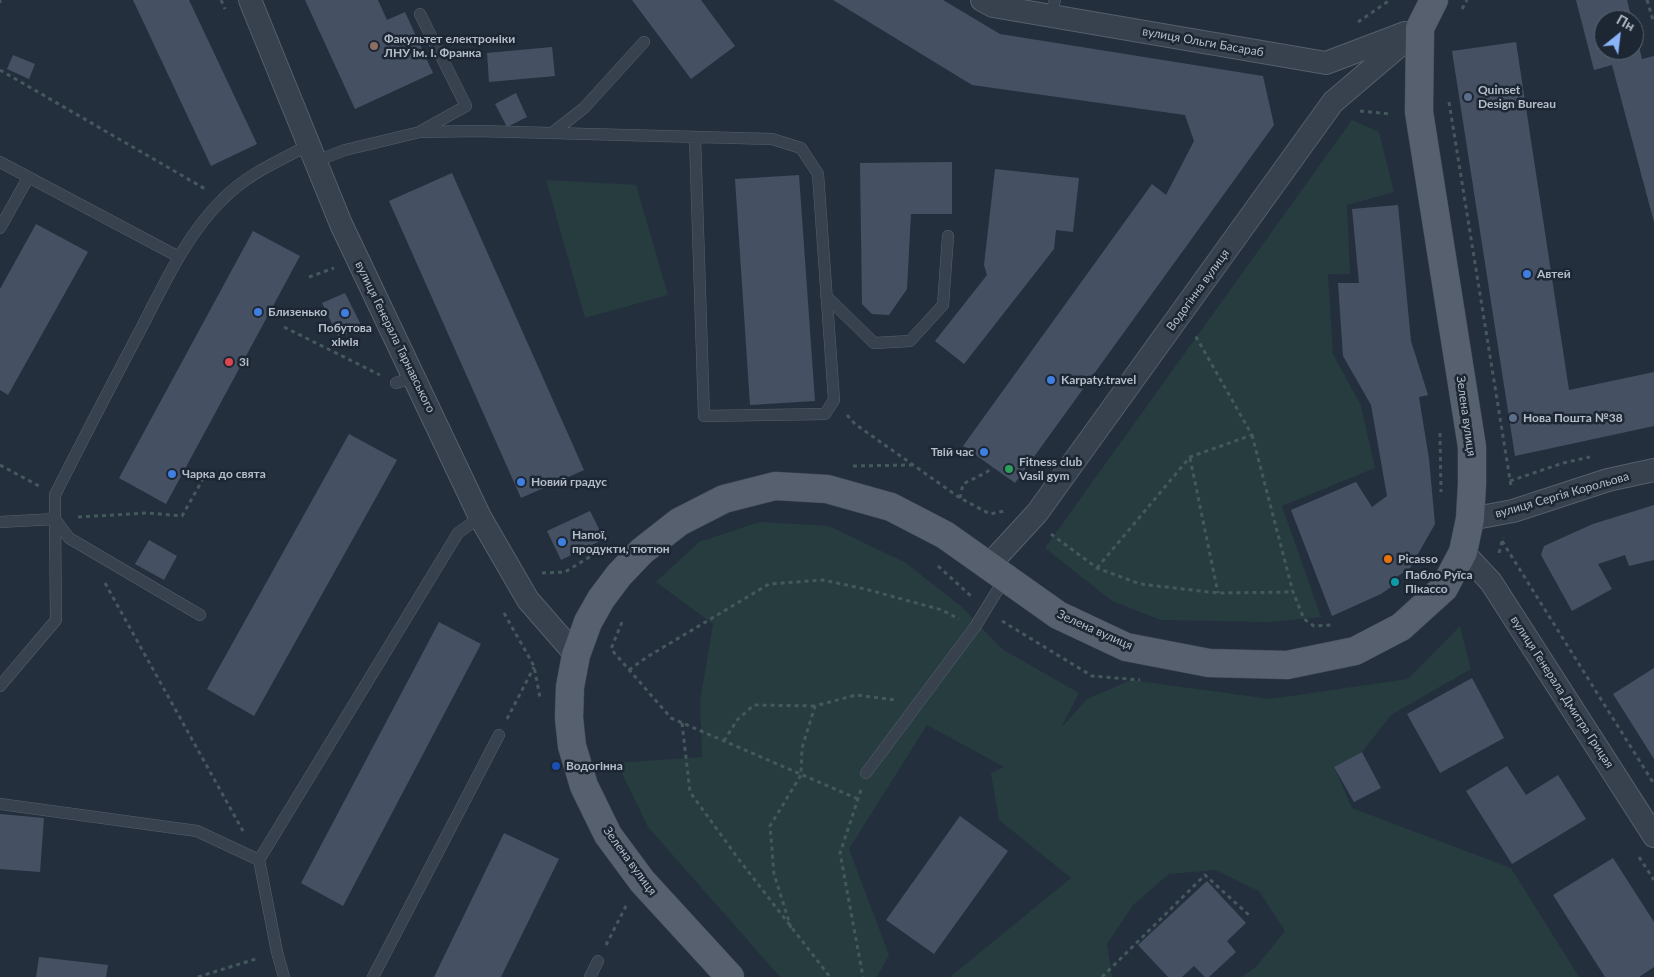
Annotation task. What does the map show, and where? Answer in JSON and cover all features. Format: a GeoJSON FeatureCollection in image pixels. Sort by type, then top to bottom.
{"type":"FeatureCollection","features":[{"type":"Feature","properties":{"kind":"main road","name":"Зелена вулиця"},"geometry":{"type":"LineString","coordinates":[[730,977],[642,881],[608,835],[584,786],[572,746],[569,718],[570,687],[576,655],[588,622],[601,599],[619,575],[642,551],[679,522],[724,499],[775,486],[827,489],[892,507],[945,535],[1058,615],[1126,647],[1209,663],[1287,665],[1355,651],[1401,627],[1444,588],[1463,552],[1470,519],[1472,447],[1419,112],[1420,28],[1434,0]]}},
{"type":"Feature","properties":{"kind":"street","name":"вулиця Генерала Тарнавського"},"geometry":{"type":"LineString","coordinates":[[250,0],[405,380],[528,600],[576,655]]}},
{"type":"Feature","properties":{"kind":"street","name":"вулиця Ольги Басараб"},"geometry":{"type":"LineString","coordinates":[[982,0],[993,6],[1052,8],[1326,63],[1420,28]]}},
{"type":"Feature","properties":{"kind":"street","name":"Водогінна вулиця"},"geometry":{"type":"LineString","coordinates":[[997,572],[1037,513],[1333,102],[1420,28]]}},
{"type":"Feature","properties":{"kind":"street","name":"вулиця Сергія Корольова"},"geometry":{"type":"LineString","coordinates":[[1470,519],[1513,511],[1608,480],[1654,470]]}},
{"type":"Feature","properties":{"kind":"street","name":"вулиця Генерала Дмитра Грицая"},"geometry":{"type":"LineString","coordinates":[[1463,552],[1491,582],[1654,836]]}},
{"type":"Feature","properties":{"kind":"lane"},"geometry":{"type":"LineString","coordinates":[[420,14],[466,106],[420,132]]}},
{"type":"Feature","properties":{"kind":"lane"},"geometry":{"type":"LineString","coordinates":[[552,133],[584,108],[644,42]]}},
{"type":"Feature","properties":{"kind":"lane"},"geometry":{"type":"LineString","coordinates":[[0,686],[56,620],[55,495],[179,257],[208,215],[222,199],[240,183],[266,167],[312,153],[345,150],[420,132],[478,131],[772,139],[801,148],[818,174],[834,400],[824,414],[704,416],[695,137]]}},
{"type":"Feature","properties":{"kind":"lane"},"geometry":{"type":"LineString","coordinates":[[0,162],[179,257]]}},
{"type":"Feature","properties":{"kind":"lane"},"geometry":{"type":"LineString","coordinates":[[0,228],[28,178]]}},
{"type":"Feature","properties":{"kind":"lane"},"geometry":{"type":"LineString","coordinates":[[826,296],[874,343],[910,341],[943,304],[948,236]]}},
{"type":"Feature","properties":{"kind":"lane"},"geometry":{"type":"LineString","coordinates":[[284,977],[277,952],[259,860],[458,533],[480,517]]}},
{"type":"Feature","properties":{"kind":"lane"},"geometry":{"type":"LineString","coordinates":[[0,522],[54,519]]}},
{"type":"Feature","properties":{"kind":"lane"},"geometry":{"type":"LineString","coordinates":[[54,519],[69,538],[200,615]]}},
{"type":"Feature","properties":{"kind":"lane"},"geometry":{"type":"LineString","coordinates":[[866,773],[975,627],[985,610],[997,572]]}},
{"type":"Feature","properties":{"kind":"lane"},"geometry":{"type":"LineString","coordinates":[[374,977],[499,736]]}},
{"type":"Feature","properties":{"kind":"lane"},"geometry":{"type":"LineString","coordinates":[[0,804],[197,831],[259,860]]}},
{"type":"Feature","properties":{"kind":"lane"},"geometry":{"type":"LineString","coordinates":[[590,977],[598,961]]}},
{"type":"Feature","properties":{"kind":"path"},"geometry":{"type":"LineString","coordinates":[[1353,25],[1390,0]]}},
{"type":"Feature","properties":{"kind":"path"},"geometry":{"type":"LineString","coordinates":[[1459,14],[1467,0]]}},
{"type":"Feature","properties":{"kind":"path"},"geometry":{"type":"LineString","coordinates":[[1647,0],[1654,23]]}},
{"type":"Feature","properties":{"kind":"path"},"geometry":{"type":"LineString","coordinates":[[0,70],[222,199]]}},
{"type":"Feature","properties":{"kind":"path"},"geometry":{"type":"LineString","coordinates":[[1449,100],[1509,471],[1513,511],[1502,540],[1491,582]]}},
{"type":"Feature","properties":{"kind":"path"},"geometry":{"type":"LineString","coordinates":[[309,277],[326,271]]}},
{"type":"Feature","properties":{"kind":"path"},"geometry":{"type":"LineString","coordinates":[[284,327],[405,380]]}},
{"type":"Feature","properties":{"kind":"path"},"geometry":{"type":"LineString","coordinates":[[1191,328],[1252,435],[1292,592],[1304,619],[1314,626],[1336,625]]}},
{"type":"Feature","properties":{"kind":"path"},"geometry":{"type":"LineString","coordinates":[[855,424],[960,498],[990,514],[1012,509]]}},
{"type":"Feature","properties":{"kind":"path"},"geometry":{"type":"LineString","coordinates":[[1439,431],[1442,499]]}},
{"type":"Feature","properties":{"kind":"path"},"geometry":{"type":"LineString","coordinates":[[1097,568],[1190,457],[1252,435]]}},
{"type":"Feature","properties":{"kind":"path"},"geometry":{"type":"LineString","coordinates":[[1190,457],[1218,593]]}},
{"type":"Feature","properties":{"kind":"path"},"geometry":{"type":"LineString","coordinates":[[0,465],[55,495]]}},
{"type":"Feature","properties":{"kind":"path"},"geometry":{"type":"LineString","coordinates":[[960,498],[962,484],[987,472],[992,467]]}},
{"type":"Feature","properties":{"kind":"path"},"geometry":{"type":"LineString","coordinates":[[54,519],[148,513],[182,516],[207,472]]}},
{"type":"Feature","properties":{"kind":"path"},"geometry":{"type":"LineString","coordinates":[[1047,531],[1097,568],[1140,584],[1218,593],[1292,592]]}},
{"type":"Feature","properties":{"kind":"path"},"geometry":{"type":"LineString","coordinates":[[1502,540],[1654,784]]}},
{"type":"Feature","properties":{"kind":"path"},"geometry":{"type":"LineString","coordinates":[[85,548],[259,860]]}},
{"type":"Feature","properties":{"kind":"path"},"geometry":{"type":"LineString","coordinates":[[932,562],[966,590],[985,610],[1092,676],[1141,680]]}},
{"type":"Feature","properties":{"kind":"path"},"geometry":{"type":"LineString","coordinates":[[629,670],[646,657],[768,584],[823,580],[865,589],[942,610],[975,627]]}},
{"type":"Feature","properties":{"kind":"path"},"geometry":{"type":"LineString","coordinates":[[501,608],[534,666],[541,703]]}},
{"type":"Feature","properties":{"kind":"path"},"geometry":{"type":"LineString","coordinates":[[625,615],[611,649],[671,718],[858,799]]}},
{"type":"Feature","properties":{"kind":"path"},"geometry":{"type":"LineString","coordinates":[[499,736],[534,666]]}},
{"type":"Feature","properties":{"kind":"path"},"geometry":{"type":"LineString","coordinates":[[724,741],[737,720],[754,704],[815,706],[856,695],[918,703]]}},
{"type":"Feature","properties":{"kind":"path"},"geometry":{"type":"LineString","coordinates":[[792,928],[774,874],[770,826],[802,775],[802,748],[815,706]]}},
{"type":"Feature","properties":{"kind":"path"},"geometry":{"type":"LineString","coordinates":[[682,723],[690,792],[737,858],[830,977]]}},
{"type":"Feature","properties":{"kind":"path"},"geometry":{"type":"LineString","coordinates":[[863,977],[840,853],[866,773]]}},
{"type":"Feature","properties":{"kind":"path"},"geometry":{"type":"LineString","coordinates":[[1102,977],[1205,875],[1250,916]]}},
{"type":"Feature","properties":{"kind":"path"},"geometry":{"type":"LineString","coordinates":[[598,961],[628,903],[634,910]]}},
{"type":"Feature","properties":{"kind":"path"},"geometry":{"type":"LineString","coordinates":[[198,977],[255,959]]}},
{"type":"Feature","properties":{"kind":"green space"},"geometry":{"type":"Polygon","coordinates":[[[1352,120],[1379,132],[1394,192],[1347,205],[1350,274],[1328,274],[1333,354],[1361,406],[1375,468],[1282,506],[1321,617],[1271,622],[1161,620],[1112,601],[1045,548],[1352,120]]]}},
{"type":"Feature","properties":{"kind":"green space"},"geometry":{"type":"Polygon","coordinates":[[[546,180],[636,185],[668,295],[585,318],[546,180]]]}},
{"type":"Feature","properties":{"kind":"green space"},"geometry":{"type":"Polygon","coordinates":[[[760,522],[829,526],[906,563],[963,608],[1002,649],[1079,693],[1061,728],[1087,699],[1131,680],[1270,699],[1408,679],[1460,626],[1471,669],[1391,715],[1362,752],[1334,767],[1352,808],[1511,868],[1579,977],[1241,977],[1256,967],[1285,931],[1259,891],[1215,870],[1169,874],[1133,905],[1107,944],[1112,977],[950,977],[1071,878],[999,820],[991,773],[1004,767],[927,725],[849,849],[889,955],[877,977],[780,977],[648,827],[617,763],[702,757],[700,701],[713,624],[656,582],[699,542],[760,522]]]}},
{"type":"Feature","properties":{"kind":"building"},"geometry":{"type":"Polygon","coordinates":[[[133,0],[189,0],[257,144],[211,166],[133,0]]]}},
{"type":"Feature","properties":{"kind":"building","name":"Факультет електроніки ЛНУ ім. І. Франка"},"geometry":{"type":"Polygon","coordinates":[[[305,0],[378,0],[387,20],[405,12],[433,73],[355,109],[305,0]]]}},
{"type":"Feature","properties":{"kind":"building"},"geometry":{"type":"Polygon","coordinates":[[[632,0],[701,0],[735,46],[691,79],[632,0]]]}},
{"type":"Feature","properties":{"kind":"building"},"geometry":{"type":"Polygon","coordinates":[[[833,0],[943,0],[1000,34],[1263,76],[1274,125],[1015,483],[963,446],[1152,184],[1166,195],[1194,141],[1185,115],[972,85],[833,0]]]}},
{"type":"Feature","properties":{"kind":"building"},"geometry":{"type":"Polygon","coordinates":[[[1576,0],[1627,0],[1630,10],[1594,10],[1594,60],[1644,60],[1654,56],[1654,222],[1612,65],[1594,70],[1576,0]]]}},
{"type":"Feature","properties":{"kind":"building"},"geometry":{"type":"Polygon","coordinates":[[[1516,42],[1569,390],[1654,372],[1654,426],[1515,456],[1452,51],[1516,42]]]}},
{"type":"Feature","properties":{"kind":"building"},"geometry":{"type":"Polygon","coordinates":[[[552,47],[555,76],[489,82],[487,53],[552,47]]]}},
{"type":"Feature","properties":{"kind":"building"},"geometry":{"type":"Polygon","coordinates":[[[13,55],[35,64],[29,79],[7,69],[13,55]]]}},
{"type":"Feature","properties":{"kind":"building"},"geometry":{"type":"Polygon","coordinates":[[[516,93],[527,117],[507,127],[495,104],[516,93]]]}},
{"type":"Feature","properties":{"kind":"building"},"geometry":{"type":"Polygon","coordinates":[[[952,162],[952,214],[911,214],[907,289],[889,315],[872,314],[862,304],[860,163],[952,162]]]}},
{"type":"Feature","properties":{"kind":"building"},"geometry":{"type":"Polygon","coordinates":[[[995,169],[1079,178],[1073,232],[1056,230],[1054,249],[964,364],[935,341],[987,275],[984,265],[995,169]]]}},
{"type":"Feature","properties":{"kind":"building"},"geometry":{"type":"Polygon","coordinates":[[[452,173],[584,470],[521,498],[389,201],[452,173]]]}},
{"type":"Feature","properties":{"kind":"building"},"geometry":{"type":"Polygon","coordinates":[[[799,175],[815,401],[750,405],[735,179],[799,175]]]}},
{"type":"Feature","properties":{"kind":"building"},"geometry":{"type":"Polygon","coordinates":[[[1398,205],[1411,341],[1428,395],[1419,397],[1429,459],[1435,524],[1410,568],[1389,582],[1391,587],[1381,594],[1332,616],[1291,510],[1356,482],[1372,507],[1387,496],[1371,405],[1343,356],[1338,283],[1359,283],[1352,209],[1398,205]]]}},
{"type":"Feature","properties":{"kind":"building"},"geometry":{"type":"Polygon","coordinates":[[[36,224],[88,252],[8,395],[0,390],[0,289],[36,224]]]}},
{"type":"Feature","properties":{"kind":"building"},"geometry":{"type":"Polygon","coordinates":[[[253,231],[300,256],[166,504],[119,478],[253,231]]]}},
{"type":"Feature","properties":{"kind":"building"},"geometry":{"type":"Polygon","coordinates":[[[345,293],[362,327],[339,338],[322,303],[345,293]]]}},
{"type":"Feature","properties":{"kind":"building"},"geometry":{"type":"Polygon","coordinates":[[[349,434],[397,460],[254,716],[207,689],[349,434]]]}},
{"type":"Feature","properties":{"kind":"building"},"geometry":{"type":"Polygon","coordinates":[[[1654,505],[1654,560],[1629,566],[1625,555],[1598,564],[1612,589],[1572,611],[1541,555],[1544,546],[1593,524],[1654,505]]]}},
{"type":"Feature","properties":{"kind":"building"},"geometry":{"type":"Polygon","coordinates":[[[590,511],[604,539],[561,560],[547,531],[590,511]]]}},
{"type":"Feature","properties":{"kind":"building"},"geometry":{"type":"Polygon","coordinates":[[[149,540],[177,556],[164,580],[135,564],[149,540]]]}},
{"type":"Feature","properties":{"kind":"building"},"geometry":{"type":"Polygon","coordinates":[[[439,622],[481,644],[343,906],[301,883],[439,622]]]}},
{"type":"Feature","properties":{"kind":"building"},"geometry":{"type":"Polygon","coordinates":[[[1654,668],[1654,759],[1613,694],[1654,668]]]}},
{"type":"Feature","properties":{"kind":"building"},"geometry":{"type":"Polygon","coordinates":[[[1472,678],[1504,738],[1440,773],[1407,714],[1472,678]]]}},
{"type":"Feature","properties":{"kind":"building"},"geometry":{"type":"Polygon","coordinates":[[[1362,752],[1381,788],[1354,802],[1334,767],[1362,752]]]}},
{"type":"Feature","properties":{"kind":"building"},"geometry":{"type":"Polygon","coordinates":[[[1507,766],[1526,795],[1558,775],[1586,819],[1512,864],[1466,791],[1507,766]]]}},
{"type":"Feature","properties":{"kind":"building"},"geometry":{"type":"Polygon","coordinates":[[[0,814],[44,818],[40,872],[0,869],[0,814]]]}},
{"type":"Feature","properties":{"kind":"building"},"geometry":{"type":"Polygon","coordinates":[[[960,816],[1008,851],[934,954],[886,920],[960,816]]]}},
{"type":"Feature","properties":{"kind":"building"},"geometry":{"type":"Polygon","coordinates":[[[504,833],[559,859],[501,977],[434,977],[504,833]]]}},
{"type":"Feature","properties":{"kind":"building"},"geometry":{"type":"Polygon","coordinates":[[[1613,858],[1654,922],[1654,967],[1639,977],[1605,977],[1553,895],[1613,858]]]}},
{"type":"Feature","properties":{"kind":"building"},"geometry":{"type":"Polygon","coordinates":[[[1207,881],[1246,923],[1227,941],[1236,952],[1209,977],[1205,977],[1194,966],[1182,977],[1168,977],[1138,945],[1207,881]]]}},
{"type":"Feature","properties":{"kind":"building"},"geometry":{"type":"Polygon","coordinates":[[[39,957],[108,965],[106,977],[36,977],[39,957]]]}},
{"type":"Feature","properties":{"kind":"place","name":"Факультет електроніки ЛНУ ім. І. Франка"},"geometry":{"type":"Point","coordinates":[374,46]}},
{"type":"Feature","properties":{"kind":"place","name":"Quinset Design Bureau"},"geometry":{"type":"Point","coordinates":[1468,97]}},
{"type":"Feature","properties":{"kind":"place","name":"Автей"},"geometry":{"type":"Point","coordinates":[1527,274]}},
{"type":"Feature","properties":{"kind":"place","name":"Близенько"},"geometry":{"type":"Point","coordinates":[258,312]}},
{"type":"Feature","properties":{"kind":"place","name":"Побутова хімія"},"geometry":{"type":"Point","coordinates":[345,313]}},
{"type":"Feature","properties":{"kind":"place","name":"3і"},"geometry":{"type":"Point","coordinates":[229,362]}},
{"type":"Feature","properties":{"kind":"place","name":"Karpaty.travel"},"geometry":{"type":"Point","coordinates":[1051,380]}},
{"type":"Feature","properties":{"kind":"place","name":"Нова Пошта №38"},"geometry":{"type":"Point","coordinates":[1513,418]}},
{"type":"Feature","properties":{"kind":"place","name":"Твій час"},"geometry":{"type":"Point","coordinates":[984,452]}},
{"type":"Feature","properties":{"kind":"place","name":"Fitness club Vasil gym"},"geometry":{"type":"Point","coordinates":[1009,469]}},
{"type":"Feature","properties":{"kind":"place","name":"Чарка до свята"},"geometry":{"type":"Point","coordinates":[172,474]}},
{"type":"Feature","properties":{"kind":"place","name":"Новий градус"},"geometry":{"type":"Point","coordinates":[521,482]}},
{"type":"Feature","properties":{"kind":"place","name":"Напої, продукти, тютюн"},"geometry":{"type":"Point","coordinates":[562,542]}},
{"type":"Feature","properties":{"kind":"place","name":"Picasso"},"geometry":{"type":"Point","coordinates":[1388,559]}},
{"type":"Feature","properties":{"kind":"place","name":"Пабло Руїса Пікассо"},"geometry":{"type":"Point","coordinates":[1395,582]}},
{"type":"Feature","properties":{"kind":"place","name":"Водогінна"},"geometry":{"type":"Point","coordinates":[556,766]}}]}
